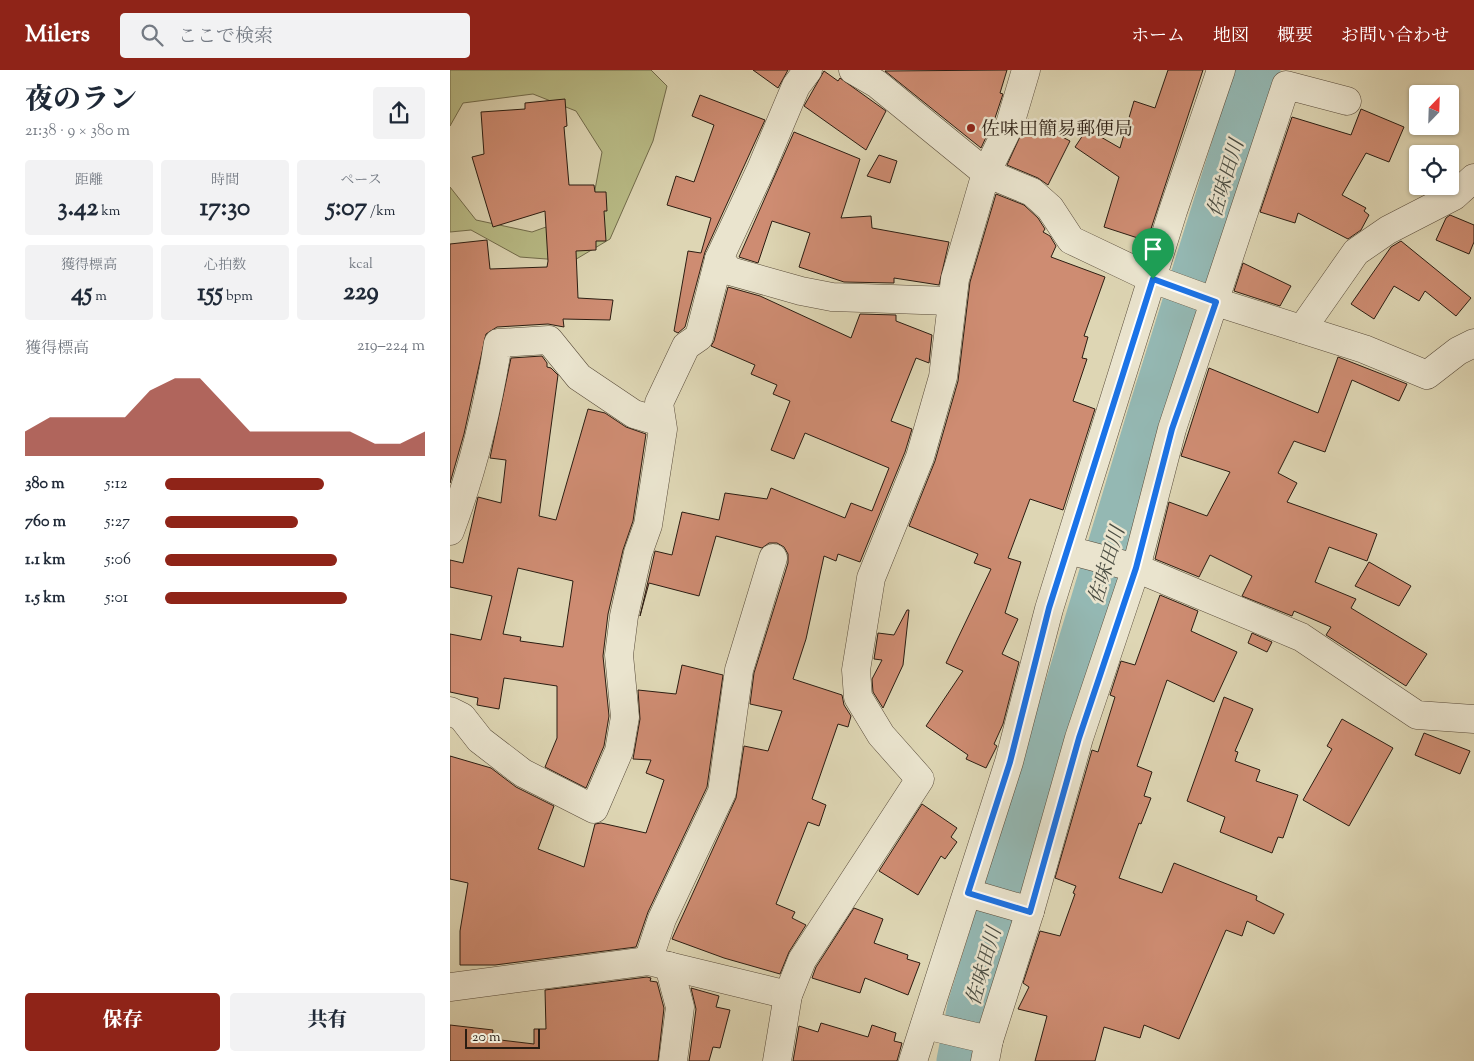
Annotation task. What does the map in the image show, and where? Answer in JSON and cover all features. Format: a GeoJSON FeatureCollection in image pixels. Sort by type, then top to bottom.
{"type":"FeatureCollection","features":[{"type":"Feature","properties":{"kind":"street"},"geometry":{"type":"LineString","coordinates":[[450,711],[462,718],[480,740],[523,773],[594,809],[619,752],[625,717],[619,655],[624,616],[638,553],[648,525],[663,430],[659,403],[686,346],[699,337],[720,258],[761,169],[796,86],[808,70]]}},
{"type":"Feature","properties":{"kind":"street"},"geometry":{"type":"LineString","coordinates":[[853,70],[879,77],[986,173],[1032,192],[1050,208],[1070,240],[1158,280],[1213,301],[1364,349],[1427,375],[1458,351],[1474,343]]}},
{"type":"Feature","properties":{"kind":"street"},"geometry":{"type":"LineString","coordinates":[[777,1061],[788,995],[802,960],[920,779],[881,735],[858,696],[856,670],[870,578],[920,456],[943,377],[951,301],[986,173],[1010,124],[1026,70]]}},
{"type":"Feature","properties":{"kind":"street"},"geometry":{"type":"LineString","coordinates":[[1221,70],[1173,212],[1158,280],[1074,551],[1049,608],[1010,762],[971,894],[921,1044],[986,1047],[1172,429],[1286,85],[1347,101]]}},
{"type":"Feature","properties":{"kind":"street"},"geometry":{"type":"LineString","coordinates":[[1302,329],[1356,252],[1388,230],[1454,196],[1474,178]]}},
{"type":"Feature","properties":{"kind":"street"},"geometry":{"type":"LineString","coordinates":[[720,258],[730,271],[801,291],[832,296],[951,301]]}},
{"type":"Feature","properties":{"kind":"street"},"geometry":{"type":"LineString","coordinates":[[450,531],[467,485],[490,393],[498,343],[549,340],[579,377],[634,414],[661,422]]}},
{"type":"Feature","properties":{"kind":"street"},"geometry":{"type":"LineString","coordinates":[[1074,551],[1132,567],[1301,637],[1416,715],[1474,719]]}},
{"type":"Feature","properties":{"kind":"street"},"geometry":{"type":"LineString","coordinates":[[673,1061],[680,1007],[659,964],[662,919],[722,792],[739,670],[773,558]]}},
{"type":"Feature","properties":{"kind":"street"},"geometry":{"type":"LineString","coordinates":[[971,894],[1027,911]]}},
{"type":"Feature","properties":{"kind":"street"},"geometry":{"type":"LineString","coordinates":[[450,987],[659,964],[788,995]]}},
{"type":"Feature","properties":{"kind":"green space"},"geometry":{"type":"Polygon","coordinates":[[[450,70],[651,70],[667,86],[653,141],[610,239],[573,261],[520,257],[471,230],[450,232],[450,187],[476,220],[532,232],[591,211],[602,152],[576,111],[533,94],[463,103],[450,126],[450,70]]]}},
{"type":"Feature","properties":{"kind":"building"},"geometry":{"type":"Polygon","coordinates":[[[753,70],[788,70],[778,88],[753,70]]]}},
{"type":"Feature","properties":{"kind":"building"},"geometry":{"type":"Polygon","coordinates":[[[1007,70],[1000,93],[1003,94],[995,118],[981,148],[885,71],[1007,70]]]}},
{"type":"Feature","properties":{"kind":"building"},"geometry":{"type":"Polygon","coordinates":[[[1168,70],[1203,70],[1147,241],[1104,227],[1119,177],[1075,147],[1087,129],[1120,148],[1134,101],[1155,108],[1168,70]]]}},
{"type":"Feature","properties":{"kind":"building"},"geometry":{"type":"Polygon","coordinates":[[[824,71],[838,81],[840,78],[886,111],[866,150],[804,106],[824,71]]]}},
{"type":"Feature","properties":{"kind":"building"},"geometry":{"type":"Polygon","coordinates":[[[700,95],[765,120],[705,252],[685,327],[678,333],[674,331],[688,251],[701,253],[711,218],[667,205],[676,176],[694,182],[714,125],[692,116],[700,95]]]}},
{"type":"Feature","properties":{"kind":"building"},"geometry":{"type":"Polygon","coordinates":[[[565,99],[567,126],[564,127],[569,185],[594,185],[595,192],[606,192],[607,211],[604,211],[606,241],[596,241],[596,250],[576,251],[578,298],[613,300],[610,320],[563,319],[564,327],[548,324],[497,327],[486,334],[464,434],[450,483],[450,244],[487,240],[490,269],[547,267],[548,261],[545,211],[493,227],[472,157],[484,154],[481,112],[525,109],[525,103],[565,99]]]}},
{"type":"Feature","properties":{"kind":"building"},"geometry":{"type":"Polygon","coordinates":[[[1361,109],[1404,127],[1389,162],[1366,153],[1342,195],[1366,208],[1364,211],[1369,215],[1361,230],[1348,239],[1298,213],[1295,223],[1260,212],[1292,117],[1351,135],[1361,109]]]}},
{"type":"Feature","properties":{"kind":"building"},"geometry":{"type":"Polygon","coordinates":[[[1028,119],[1070,141],[1048,185],[1038,178],[1007,165],[1028,119]]]}},
{"type":"Feature","properties":{"kind":"building"},"geometry":{"type":"Polygon","coordinates":[[[794,132],[860,159],[841,218],[871,216],[872,228],[949,242],[939,285],[894,278],[894,283],[844,282],[799,267],[810,233],[772,221],[758,263],[739,257],[794,132]]]}},
{"type":"Feature","properties":{"kind":"building"},"geometry":{"type":"Polygon","coordinates":[[[879,155],[897,161],[890,183],[867,176],[879,155]]]}},
{"type":"Feature","properties":{"kind":"building"},"geometry":{"type":"Polygon","coordinates":[[[996,194],[1024,205],[1038,218],[1045,229],[1043,232],[1050,236],[1056,246],[1051,257],[1105,277],[1084,336],[1088,337],[1082,358],[1087,359],[1073,401],[1095,409],[1063,510],[1030,499],[1008,558],[1021,562],[1005,613],[1018,619],[1002,654],[1019,662],[1003,724],[994,744],[997,746],[986,768],[966,759],[968,755],[926,726],[963,671],[946,663],[991,569],[974,563],[978,554],[909,526],[935,461],[958,381],[970,282],[996,194]]]}},
{"type":"Feature","properties":{"kind":"building"},"geometry":{"type":"Polygon","coordinates":[[[1450,215],[1474,225],[1474,242],[1469,254],[1436,240],[1446,218],[1450,215]]]}},
{"type":"Feature","properties":{"kind":"building"},"geometry":{"type":"Polygon","coordinates":[[[1401,241],[1471,298],[1456,316],[1425,291],[1419,301],[1394,286],[1374,319],[1351,304],[1391,247],[1401,241]]]}},
{"type":"Feature","properties":{"kind":"building"},"geometry":{"type":"Polygon","coordinates":[[[1243,263],[1291,286],[1280,306],[1234,291],[1243,263]]]}},
{"type":"Feature","properties":{"kind":"building"},"geometry":{"type":"Polygon","coordinates":[[[728,287],[760,296],[851,338],[860,314],[896,315],[896,321],[932,335],[929,363],[916,358],[891,421],[912,429],[905,452],[860,562],[838,554],[836,561],[824,556],[806,639],[793,679],[842,695],[844,705],[851,716],[848,727],[838,724],[812,799],[826,805],[819,826],[808,822],[776,904],[795,912],[792,918],[806,925],[789,952],[780,974],[724,958],[672,939],[736,798],[744,746],[768,751],[782,711],[750,704],[754,673],[788,563],[788,554],[784,547],[777,543],[769,543],[762,548],[716,536],[699,596],[649,583],[640,616],[655,551],[672,555],[682,512],[719,520],[725,493],[767,499],[771,488],[845,518],[851,503],[872,511],[889,468],[805,433],[794,459],[771,450],[790,401],[773,394],[777,385],[751,374],[755,365],[711,346],[728,287]]]}},
{"type":"Feature","properties":{"kind":"building"},"geometry":{"type":"Polygon","coordinates":[[[542,356],[547,363],[547,367],[551,368],[558,375],[539,516],[556,520],[588,409],[605,413],[626,427],[646,434],[633,521],[623,550],[608,614],[603,656],[609,716],[604,746],[586,788],[545,767],[557,738],[557,686],[504,678],[499,709],[477,705],[478,698],[450,692],[450,634],[481,640],[492,596],[450,587],[450,560],[463,563],[478,497],[501,503],[506,460],[490,458],[511,358],[542,356]],[[518,568],[503,634],[521,637],[520,641],[563,647],[573,581],[518,568]]]}},
{"type":"Feature","properties":{"kind":"building"},"geometry":{"type":"Polygon","coordinates":[[[1338,357],[1407,384],[1399,401],[1352,380],[1325,452],[1294,441],[1278,473],[1297,483],[1287,502],[1377,534],[1367,561],[1329,547],[1315,582],[1356,599],[1351,608],[1427,654],[1406,686],[1326,635],[1331,627],[1294,611],[1292,616],[1242,596],[1252,576],[1210,555],[1199,577],[1155,559],[1169,502],[1207,516],[1230,472],[1181,456],[1209,368],[1318,413],[1338,357]]]}},
{"type":"Feature","properties":{"kind":"building"},"geometry":{"type":"Polygon","coordinates":[[[1369,562],[1411,586],[1399,606],[1355,586],[1369,562]]]}},
{"type":"Feature","properties":{"kind":"building"},"geometry":{"type":"Polygon","coordinates":[[[1160,595],[1198,611],[1191,631],[1237,652],[1214,702],[1167,680],[1137,766],[1152,772],[1144,796],[1151,798],[1141,824],[1139,823],[1119,878],[1162,893],[1174,863],[1257,896],[1256,900],[1284,914],[1274,934],[1247,921],[1242,936],[1226,930],[1179,1039],[1144,1025],[1140,1038],[1104,1027],[1095,1061],[1035,1061],[1047,1016],[1018,1009],[1029,987],[1023,983],[1040,931],[1060,936],[1075,894],[1073,893],[1076,886],[1055,878],[1092,750],[1098,752],[1115,697],[1110,695],[1121,661],[1135,665],[1160,595]]]}},
{"type":"Feature","properties":{"kind":"building"},"geometry":{"type":"Polygon","coordinates":[[[907,610],[909,610],[903,665],[883,708],[873,692],[872,679],[882,660],[874,659],[878,633],[894,635],[907,610]]]}},
{"type":"Feature","properties":{"kind":"building"},"geometry":{"type":"Polygon","coordinates":[[[1252,633],[1272,642],[1267,652],[1248,643],[1252,633]]]}},
{"type":"Feature","properties":{"kind":"building"},"geometry":{"type":"Polygon","coordinates":[[[682,665],[723,675],[707,787],[648,912],[636,947],[495,965],[460,965],[460,931],[468,883],[450,879],[450,756],[491,768],[516,787],[554,806],[538,849],[584,867],[595,824],[601,823],[646,833],[664,780],[646,773],[651,760],[633,759],[640,719],[638,690],[676,694],[682,665]]]}},
{"type":"Feature","properties":{"kind":"building"},"geometry":{"type":"Polygon","coordinates":[[[1224,697],[1253,709],[1235,751],[1238,752],[1235,761],[1260,770],[1256,781],[1298,795],[1283,838],[1278,837],[1272,853],[1220,832],[1225,817],[1187,801],[1224,697]]]}},
{"type":"Feature","properties":{"kind":"building"},"geometry":{"type":"Polygon","coordinates":[[[1342,719],[1393,748],[1349,826],[1303,800],[1332,749],[1327,746],[1342,719]]]}},
{"type":"Feature","properties":{"kind":"building"},"geometry":{"type":"Polygon","coordinates":[[[1424,733],[1470,751],[1460,774],[1415,755],[1424,733]]]}},
{"type":"Feature","properties":{"kind":"building"},"geometry":{"type":"Polygon","coordinates":[[[922,804],[957,828],[951,837],[957,842],[945,859],[941,856],[918,895],[879,871],[922,804]]]}},
{"type":"Feature","properties":{"kind":"building"},"geometry":{"type":"Polygon","coordinates":[[[854,908],[883,919],[874,943],[908,955],[907,959],[920,963],[908,995],[865,978],[860,993],[812,978],[816,967],[854,908]]]}},
{"type":"Feature","properties":{"kind":"building"},"geometry":{"type":"Polygon","coordinates":[[[651,978],[650,981],[657,982],[664,1008],[658,1061],[450,1061],[450,1025],[493,1030],[492,1039],[534,1044],[534,1029],[546,1029],[545,990],[651,978]]]}},
{"type":"Feature","properties":{"kind":"building"},"geometry":{"type":"Polygon","coordinates":[[[691,988],[719,996],[716,1007],[730,1010],[720,1048],[713,1047],[709,1061],[689,1061],[696,1009],[691,988]]]}},
{"type":"Feature","properties":{"kind":"building"},"geometry":{"type":"Polygon","coordinates":[[[821,1023],[868,1037],[872,1025],[896,1033],[894,1041],[902,1043],[897,1061],[793,1061],[799,1026],[818,1032],[821,1023]]]}},
{"type":"Feature","properties":{"kind":"waterway","name":"佐味田川"},"geometry":{"type":"LineString","coordinates":[[959,1061],[970,1006],[1151,411],[1258,70]]}},
{"type":"Feature","properties":{"kind":"place","name":"佐味田簡易郵便局"},"geometry":{"type":"Point","coordinates":[971,128]}},
{"type":"Feature","properties":{"kind":"route"},"geometry":{"type":"LineString","coordinates":[[1153,279],[1216,302],[1172,429],[1136,568],[1079,738],[1030,912],[968,893],[1010,762],[1049,608],[1153,279]]}}]}
